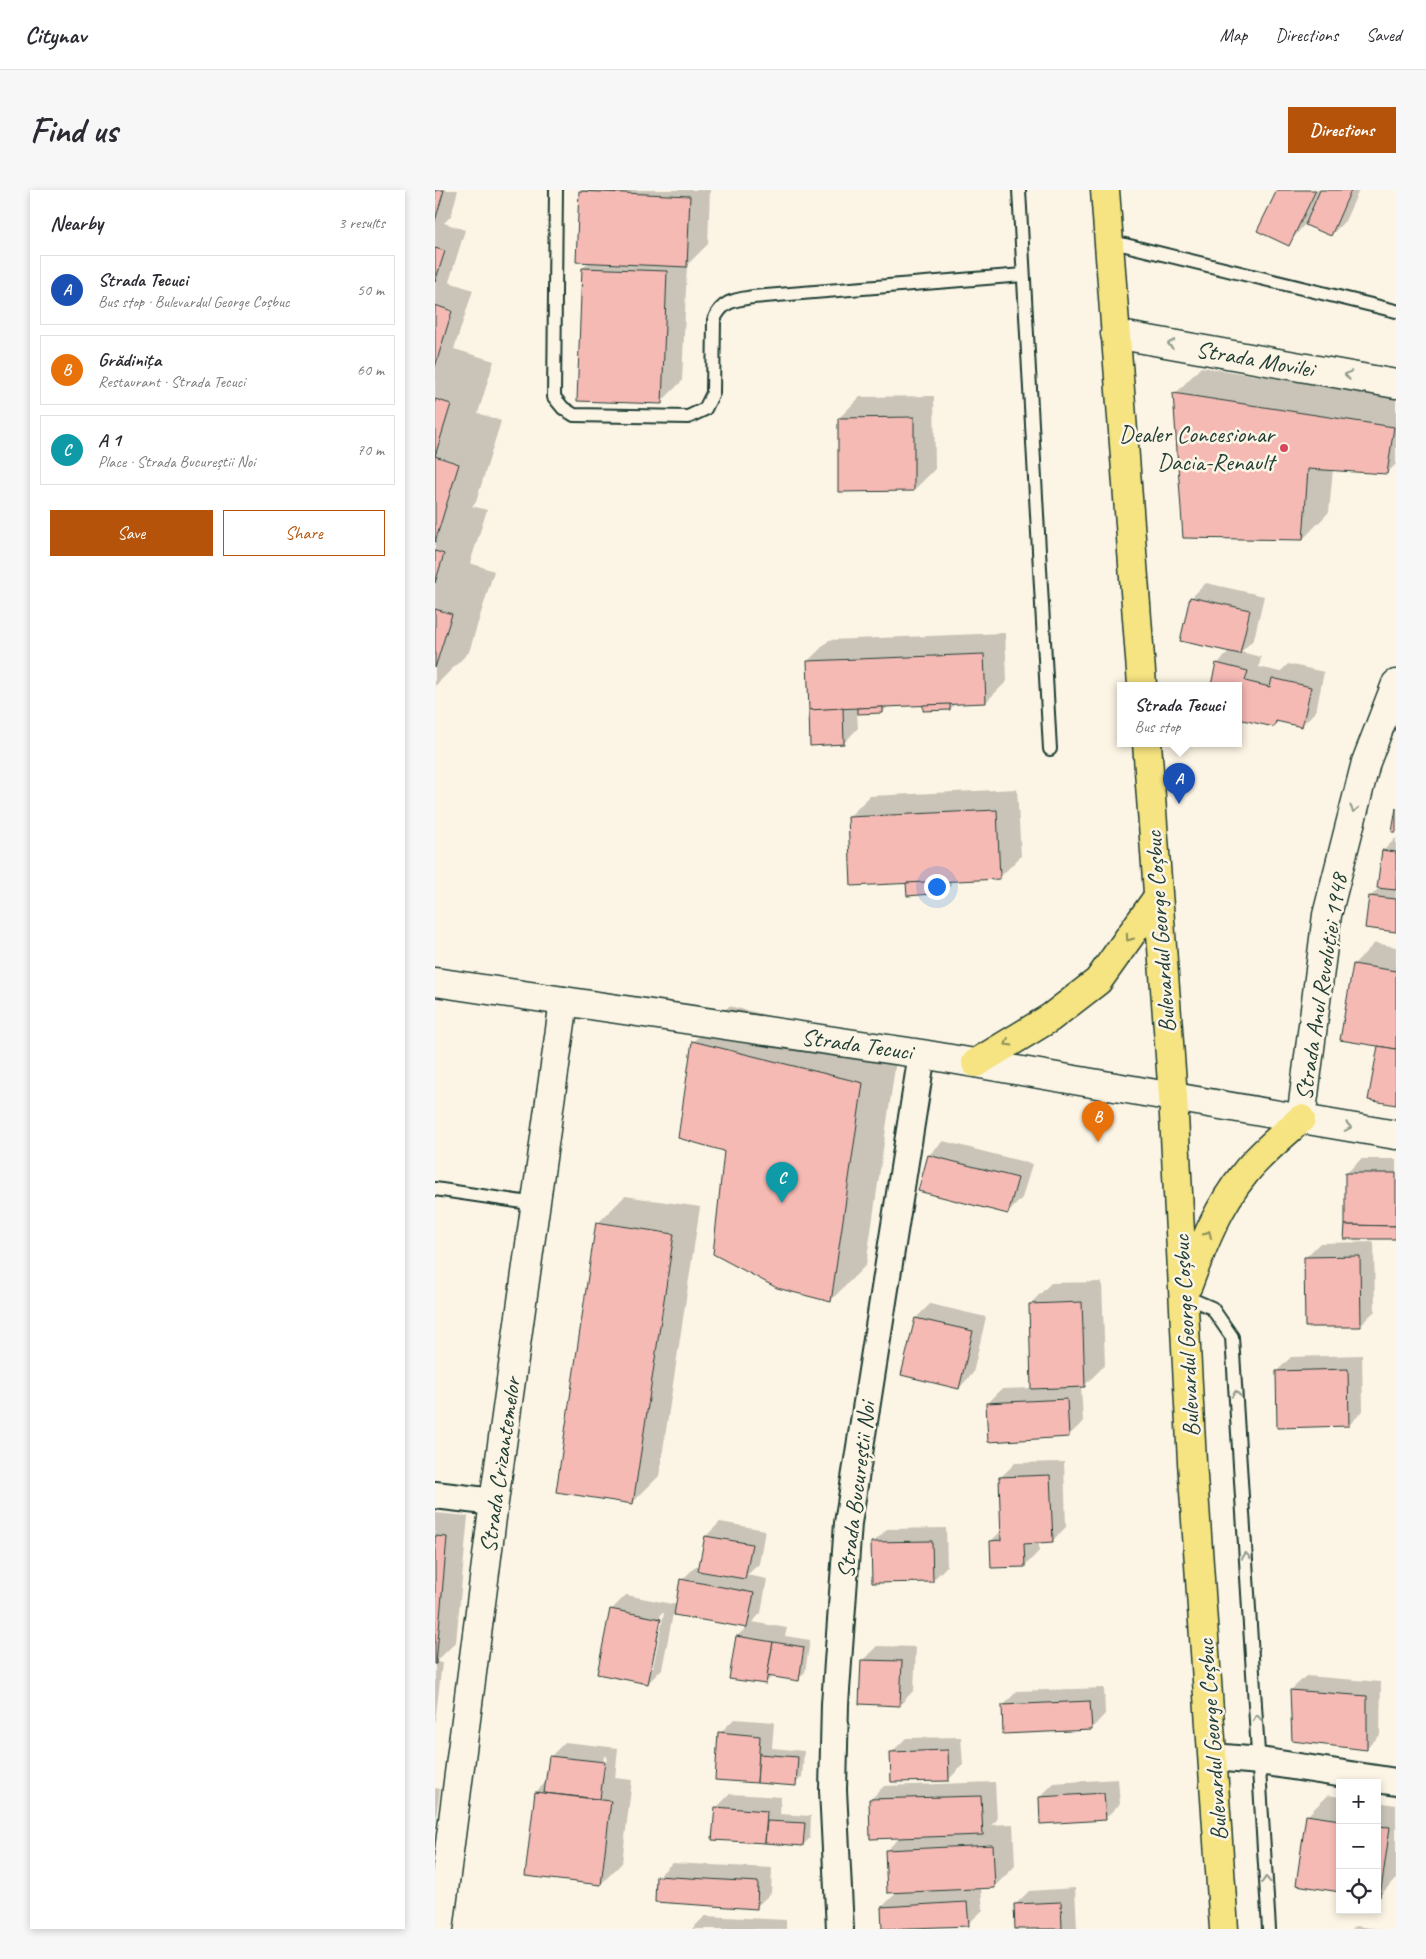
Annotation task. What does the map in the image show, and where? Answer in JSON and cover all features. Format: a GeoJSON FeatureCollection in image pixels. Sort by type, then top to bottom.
{"type":"FeatureCollection","features":[{"type":"Feature","properties":{"kind":"main road"},"geometry":{"type":"LineString","coordinates":[[1105,190],[1142,682]]}},
{"type":"Feature","properties":{"kind":"main road","name":"Bulevardul George Coșbuc"},"geometry":{"type":"LineString","coordinates":[[1147,747],[1173,1097],[1193,1472],[1224,1929]]}},
{"type":"Feature","properties":{"kind":"main road"},"geometry":{"type":"LineString","coordinates":[[976,1063],[1050,1018],[1098,981],[1157,898]]}},
{"type":"Feature","properties":{"kind":"main road"},"geometry":{"type":"LineString","coordinates":[[1184,1296],[1208,1233],[1227,1200],[1246,1172],[1301,1119]]}},
{"type":"Feature","properties":{"kind":"street","name":"Strada Movilei"},"geometry":{"type":"LineString","coordinates":[[1115,334],[1396,384]]}},
{"type":"Feature","properties":{"kind":"street","name":"Strada Anul Revoluției 1948"},"geometry":{"type":"LineString","coordinates":[[1301,1119],[1327,915],[1366,762],[1396,684]]}},
{"type":"Feature","properties":{"kind":"street","name":"Strada Tecuci"},"geometry":{"type":"LineString","coordinates":[[435,982],[922,1054],[1396,1136]]}},
{"type":"Feature","properties":{"kind":"street","name":"Strada Crizantemelor"},"geometry":{"type":"LineString","coordinates":[[439,1929],[494,1502],[564,1000]]}},
{"type":"Feature","properties":{"kind":"street","name":"Strada Bucureștii Noi"},"geometry":{"type":"LineString","coordinates":[[840,1929],[833,1790],[834,1714],[848,1523],[922,1054]]}},
{"type":"Feature","properties":{"kind":"street"},"geometry":{"type":"LineString","coordinates":[[435,1495],[494,1502]]}},
{"type":"Feature","properties":{"kind":"street"},"geometry":{"type":"LineString","coordinates":[[1213,1757],[1260,1761],[1396,1782]]}},
{"type":"Feature","properties":{"kind":"lane"},"geometry":{"type":"LineString","coordinates":[[555,190],[554,397],[563,408],[574,415],[688,418],[705,409],[713,393],[714,320],[718,311],[727,301],[753,297],[1023,276]]}},
{"type":"Feature","properties":{"kind":"lane"},"geometry":{"type":"LineString","coordinates":[[1019,190],[1050,749]]}},
{"type":"Feature","properties":{"kind":"lane"},"geometry":{"type":"LineString","coordinates":[[1109,241],[1396,311]]}},
{"type":"Feature","properties":{"kind":"lane"},"geometry":{"type":"LineString","coordinates":[[435,1189],[535,1204]]}},
{"type":"Feature","properties":{"kind":"lane"},"geometry":{"type":"LineString","coordinates":[[1184,1296],[1212,1308],[1232,1337],[1269,1929]]}},
{"type":"Feature","properties":{"kind":"building"},"geometry":{"type":"Polygon","coordinates":[[[435,190],[444,190],[435,221],[435,190]]]}},
{"type":"Feature","properties":{"kind":"building"},"geometry":{"type":"Polygon","coordinates":[[[1277,190],[1316,190],[1289,246],[1257,231],[1277,190]]]}},
{"type":"Feature","properties":{"kind":"building"},"geometry":{"type":"Polygon","coordinates":[[[1320,190],[1351,190],[1331,236],[1305,225],[1320,190]]]}},
{"type":"Feature","properties":{"kind":"building"},"geometry":{"type":"Polygon","coordinates":[[[579,191],[690,196],[687,267],[576,262],[579,191]]]}},
{"type":"Feature","properties":{"kind":"building"},"geometry":{"type":"Polygon","coordinates":[[[435,248],[445,251],[435,282],[435,248]]]}},
{"type":"Feature","properties":{"kind":"building"},"geometry":{"type":"Polygon","coordinates":[[[582,268],[667,271],[662,404],[577,401],[582,268]]]}},
{"type":"Feature","properties":{"kind":"building"},"geometry":{"type":"Polygon","coordinates":[[[435,305],[452,311],[435,367],[435,305]]]}},
{"type":"Feature","properties":{"kind":"building","name":"Dealer Concesionar Dacia-Renault"},"geometry":{"type":"Polygon","coordinates":[[[1173,393],[1394,427],[1387,474],[1308,469],[1303,540],[1183,538],[1173,393]]]}},
{"type":"Feature","properties":{"kind":"building"},"geometry":{"type":"Polygon","coordinates":[[[435,399],[451,404],[435,456],[435,399]]]}},
{"type":"Feature","properties":{"kind":"building"},"geometry":{"type":"Polygon","coordinates":[[[914,417],[914,491],[838,492],[838,418],[914,417]]]}},
{"type":"Feature","properties":{"kind":"building"},"geometry":{"type":"Polygon","coordinates":[[[435,456],[459,464],[435,542],[435,456]]]}},
{"type":"Feature","properties":{"kind":"building"},"geometry":{"type":"Polygon","coordinates":[[[435,551],[444,554],[435,583],[435,551]]]}},
{"type":"Feature","properties":{"kind":"building"},"geometry":{"type":"Polygon","coordinates":[[[1190,597],[1250,610],[1240,654],[1180,641],[1190,597]]]}},
{"type":"Feature","properties":{"kind":"building"},"geometry":{"type":"Polygon","coordinates":[[[435,609],[452,614],[435,668],[435,609]]]}},
{"type":"Feature","properties":{"kind":"building"},"geometry":{"type":"Polygon","coordinates":[[[984,654],[986,703],[809,710],[807,661],[984,654]]]}},
{"type":"Feature","properties":{"kind":"building"},"geometry":{"type":"Polygon","coordinates":[[[1216,663],[1248,671],[1245,681],[1270,687],[1272,678],[1311,687],[1302,727],[1276,721],[1274,727],[1242,720],[1242,682],[1212,682],[1216,663]]]}},
{"type":"Feature","properties":{"kind":"building"},"geometry":{"type":"Polygon","coordinates":[[[950,704],[950,710],[923,711],[923,705],[950,704]]]}},
{"type":"Feature","properties":{"kind":"building"},"geometry":{"type":"Polygon","coordinates":[[[883,707],[883,713],[857,714],[857,708],[883,707]]]}},
{"type":"Feature","properties":{"kind":"building"},"geometry":{"type":"Polygon","coordinates":[[[843,708],[844,744],[810,746],[809,710],[843,708]]]}},
{"type":"Feature","properties":{"kind":"building"},"geometry":{"type":"Polygon","coordinates":[[[1396,808],[1396,832],[1392,832],[1396,808]]]}},
{"type":"Feature","properties":{"kind":"building"},"geometry":{"type":"Polygon","coordinates":[[[997,810],[1000,879],[851,886],[848,817],[997,810]]]}},
{"type":"Feature","properties":{"kind":"building"},"geometry":{"type":"Polygon","coordinates":[[[1382,850],[1396,852],[1396,890],[1377,888],[1382,850]]]}},
{"type":"Feature","properties":{"kind":"building"},"geometry":{"type":"Polygon","coordinates":[[[944,881],[945,893],[907,896],[906,883],[944,881]]]}},
{"type":"Feature","properties":{"kind":"building"},"geometry":{"type":"Polygon","coordinates":[[[1369,896],[1396,899],[1396,932],[1365,928],[1369,896]]]}},
{"type":"Feature","properties":{"kind":"building"},"geometry":{"type":"Polygon","coordinates":[[[1353,964],[1396,971],[1396,1049],[1340,1040],[1353,964]]]}},
{"type":"Feature","properties":{"kind":"building"},"geometry":{"type":"Polygon","coordinates":[[[692,1041],[863,1083],[831,1302],[777,1288],[713,1254],[724,1151],[678,1138],[692,1041]]]}},
{"type":"Feature","properties":{"kind":"building"},"geometry":{"type":"Polygon","coordinates":[[[1378,1046],[1396,1049],[1396,1105],[1368,1100],[1378,1046]]]}},
{"type":"Feature","properties":{"kind":"building"},"geometry":{"type":"Polygon","coordinates":[[[928,1155],[1018,1178],[1008,1214],[918,1191],[928,1155]]]}},
{"type":"Feature","properties":{"kind":"building"},"geometry":{"type":"Polygon","coordinates":[[[1345,1173],[1396,1173],[1396,1226],[1345,1225],[1345,1173]]]}},
{"type":"Feature","properties":{"kind":"building"},"geometry":{"type":"Polygon","coordinates":[[[596,1222],[674,1234],[633,1504],[556,1492],[596,1222]]]}},
{"type":"Feature","properties":{"kind":"building"},"geometry":{"type":"Polygon","coordinates":[[[1345,1225],[1396,1226],[1396,1239],[1344,1239],[1345,1225]]]}},
{"type":"Feature","properties":{"kind":"building"},"geometry":{"type":"Polygon","coordinates":[[[1360,1256],[1361,1327],[1305,1327],[1304,1257],[1360,1256]]]}},
{"type":"Feature","properties":{"kind":"building"},"geometry":{"type":"Polygon","coordinates":[[[1082,1302],[1085,1387],[1031,1389],[1029,1304],[1082,1302]]]}},
{"type":"Feature","properties":{"kind":"building"},"geometry":{"type":"Polygon","coordinates":[[[915,1318],[973,1331],[959,1389],[901,1375],[915,1318]]]}},
{"type":"Feature","properties":{"kind":"building"},"geometry":{"type":"Polygon","coordinates":[[[1348,1369],[1349,1426],[1277,1428],[1276,1371],[1348,1369]]]}},
{"type":"Feature","properties":{"kind":"building"},"geometry":{"type":"Polygon","coordinates":[[[1067,1399],[1069,1437],[988,1442],[986,1403],[1067,1399]]]}},
{"type":"Feature","properties":{"kind":"building"},"geometry":{"type":"Polygon","coordinates":[[[1050,1475],[1053,1542],[1024,1544],[1025,1567],[991,1568],[990,1541],[1001,1540],[999,1477],[1050,1475]]]}},
{"type":"Feature","properties":{"kind":"building"},"geometry":{"type":"Polygon","coordinates":[[[435,1536],[447,1537],[436,1664],[435,1664],[435,1536]]]}},
{"type":"Feature","properties":{"kind":"building"},"geometry":{"type":"Polygon","coordinates":[[[705,1536],[752,1544],[745,1579],[698,1571],[705,1536]]]}},
{"type":"Feature","properties":{"kind":"building"},"geometry":{"type":"Polygon","coordinates":[[[932,1541],[933,1582],[872,1583],[871,1542],[932,1541]]]}},
{"type":"Feature","properties":{"kind":"building"},"geometry":{"type":"Polygon","coordinates":[[[680,1579],[754,1593],[747,1628],[674,1615],[680,1579]]]}},
{"type":"Feature","properties":{"kind":"building"},"geometry":{"type":"Polygon","coordinates":[[[610,1609],[661,1619],[648,1684],[597,1674],[610,1609]]]}},
{"type":"Feature","properties":{"kind":"building"},"geometry":{"type":"Polygon","coordinates":[[[736,1636],[773,1642],[766,1684],[729,1679],[736,1636]]]}},
{"type":"Feature","properties":{"kind":"building"},"geometry":{"type":"Polygon","coordinates":[[[773,1642],[804,1647],[799,1681],[767,1676],[773,1642]]]}},
{"type":"Feature","properties":{"kind":"building"},"geometry":{"type":"Polygon","coordinates":[[[861,1660],[902,1661],[900,1706],[859,1704],[861,1660]]]}},
{"type":"Feature","properties":{"kind":"building"},"geometry":{"type":"Polygon","coordinates":[[[1290,1690],[1367,1696],[1367,1750],[1292,1741],[1290,1690]]]}},
{"type":"Feature","properties":{"kind":"building"},"geometry":{"type":"Polygon","coordinates":[[[1090,1701],[1092,1730],[1003,1734],[1002,1705],[1090,1701]]]}},
{"type":"Feature","properties":{"kind":"building"},"geometry":{"type":"Polygon","coordinates":[[[718,1732],[760,1736],[757,1783],[715,1780],[718,1732]]]}},
{"type":"Feature","properties":{"kind":"building"},"geometry":{"type":"Polygon","coordinates":[[[948,1750],[949,1781],[891,1782],[890,1752],[948,1750]]]}},
{"type":"Feature","properties":{"kind":"building"},"geometry":{"type":"Polygon","coordinates":[[[759,1754],[798,1757],[796,1786],[757,1783],[759,1754]]]}},
{"type":"Feature","properties":{"kind":"building"},"geometry":{"type":"Polygon","coordinates":[[[549,1756],[605,1762],[600,1799],[544,1793],[549,1756]]]}},
{"type":"Feature","properties":{"kind":"building"},"geometry":{"type":"Polygon","coordinates":[[[535,1792],[611,1801],[601,1885],[525,1876],[535,1792]]]}},
{"type":"Feature","properties":{"kind":"building"},"geometry":{"type":"Polygon","coordinates":[[[1104,1793],[1106,1820],[1040,1824],[1039,1797],[1104,1793]]]}},
{"type":"Feature","properties":{"kind":"building"},"geometry":{"type":"Polygon","coordinates":[[[981,1796],[983,1835],[870,1839],[869,1799],[981,1796]]]}},
{"type":"Feature","properties":{"kind":"building"},"geometry":{"type":"Polygon","coordinates":[[[715,1807],[767,1811],[765,1843],[712,1840],[715,1807]]]}},
{"type":"Feature","properties":{"kind":"building"},"geometry":{"type":"Polygon","coordinates":[[[1306,1815],[1336,1819],[1336,1891],[1296,1885],[1306,1815]]]}},
{"type":"Feature","properties":{"kind":"building"},"geometry":{"type":"Polygon","coordinates":[[[767,1821],[805,1823],[803,1846],[765,1843],[767,1821]]]}},
{"type":"Feature","properties":{"kind":"building"},"geometry":{"type":"Polygon","coordinates":[[[1381,1826],[1390,1827],[1381,1890],[1381,1826]]]}},
{"type":"Feature","properties":{"kind":"building"},"geometry":{"type":"Polygon","coordinates":[[[993,1845],[995,1888],[887,1893],[885,1850],[993,1845]]]}},
{"type":"Feature","properties":{"kind":"building"},"geometry":{"type":"Polygon","coordinates":[[[656,1876],[758,1882],[757,1909],[655,1902],[656,1876]]]}},
{"type":"Feature","properties":{"kind":"building"},"geometry":{"type":"Polygon","coordinates":[[[967,1902],[969,1926],[882,1929],[881,1907],[967,1902]]]}},
{"type":"Feature","properties":{"kind":"building"},"geometry":{"type":"Polygon","coordinates":[[[1061,1902],[1062,1929],[1015,1929],[1014,1904],[1061,1902]]]}},
{"type":"Feature","properties":{"kind":"place","name":"Dealer Concesionar Dacia-Renault"},"geometry":{"type":"Point","coordinates":[1284,448]}},
{"type":"Feature","properties":{"kind":"place","name":"Strada Tecuci"},"geometry":{"type":"Point","coordinates":[1179,804]}},
{"type":"Feature","properties":{"kind":"place","name":"Grădinița"},"geometry":{"type":"Point","coordinates":[1098,1142]}},
{"type":"Feature","properties":{"kind":"place","name":"A 1"},"geometry":{"type":"Point","coordinates":[782,1203]}}]}
